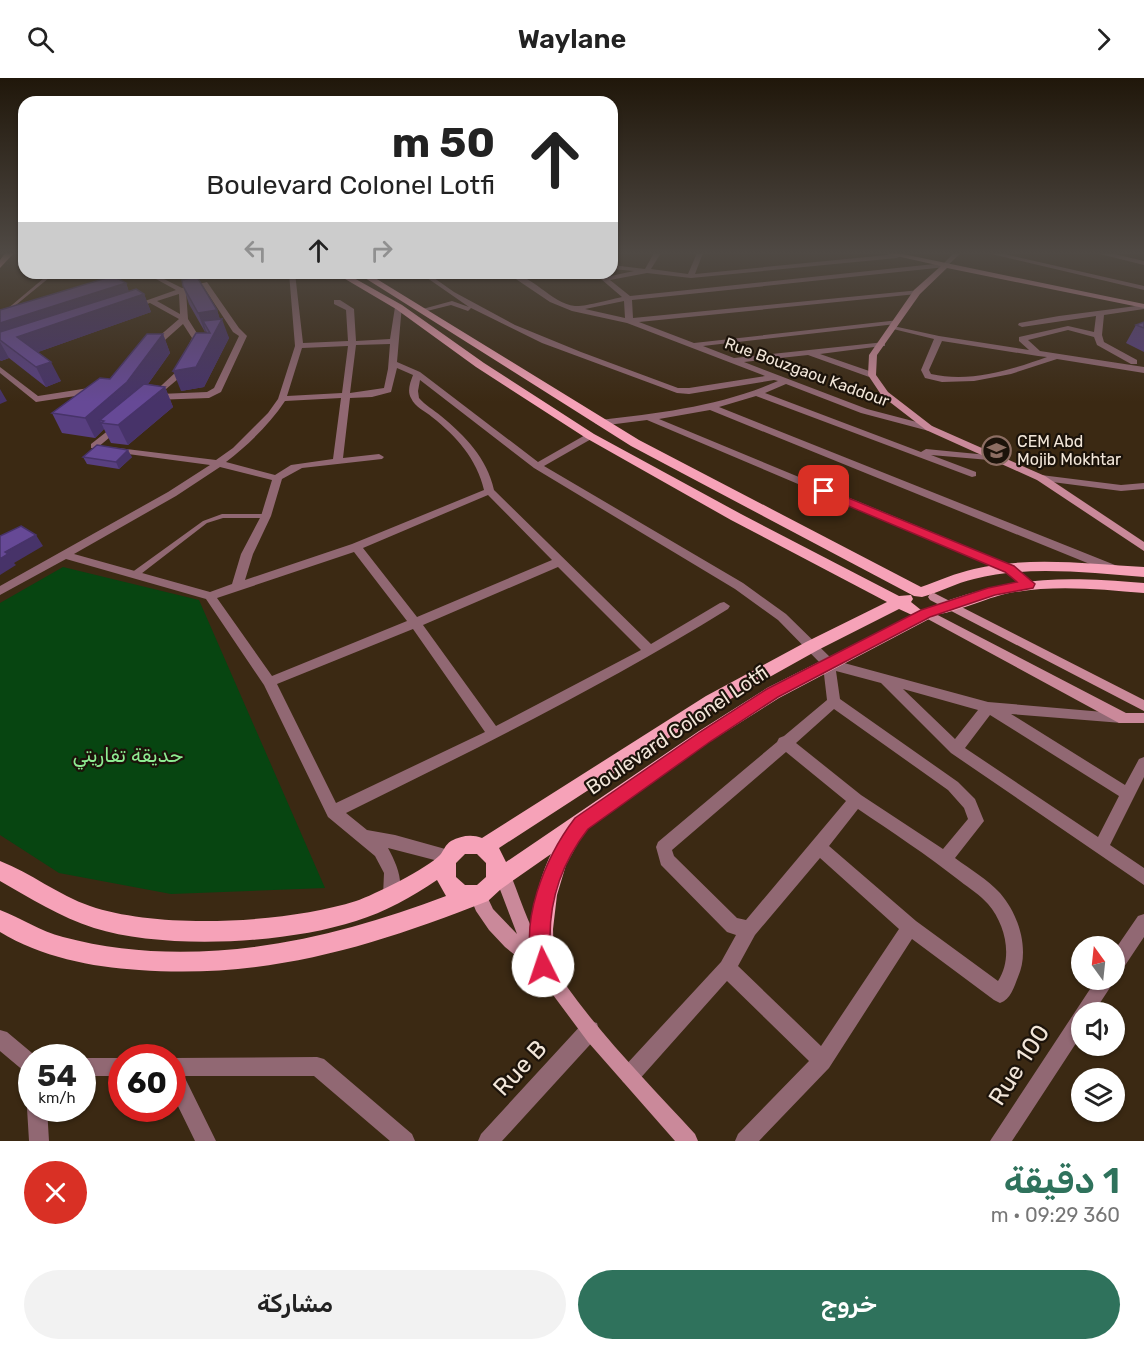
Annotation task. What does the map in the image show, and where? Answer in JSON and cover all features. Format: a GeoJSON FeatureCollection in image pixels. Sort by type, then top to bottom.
{"type":"FeatureCollection","features":[{"type":"Feature","properties":{"kind":"main road"},"geometry":{"type":"LineString","coordinates":[[391,303],[480,365],[590,436],[735,517],[923,604],[1029,584],[1083,584],[1144,588]]}},
{"type":"Feature","properties":{"kind":"main road"},"geometry":{"type":"LineString","coordinates":[[411,303],[600,423],[923,604]]}},
{"type":"Feature","properties":{"kind":"main road"},"geometry":{"type":"LineString","coordinates":[[923,604],[974,574],[1010,569],[1079,568],[1144,572]]}},
{"type":"Feature","properties":{"kind":"main road","name":"Boulevard Colonel Lotfi"},"geometry":{"type":"LineString","coordinates":[[484,847],[712,701],[812,646],[923,604]]}},
{"type":"Feature","properties":{"kind":"main road","name":"Boulevard Colonel Lotfi"},"geometry":{"type":"LineString","coordinates":[[498,874],[581,823],[744,711],[829,664],[923,604]]}},
{"type":"Feature","properties":{"kind":"main road"},"geometry":{"type":"LineString","coordinates":[[543,966],[541,920],[547,886],[567,842],[581,823]]}},
{"type":"Feature","properties":{"kind":"main road"},"geometry":{"type":"LineString","coordinates":[[0,870],[60,904],[106,921],[152,927],[211,929],[275,926],[330,919],[358,911],[391,896],[449,859],[458,849],[467,846],[484,847],[491,851],[498,874],[475,894],[357,937],[313,949],[241,960],[177,963],[106,957],[64,948],[16,931],[0,920]]}},
{"type":"Feature","properties":{"kind":"main road"},"geometry":{"type":"LineString","coordinates":[[449,859],[445,875],[451,888],[465,895],[475,894]]}},
{"type":"Feature","properties":{"kind":"street"},"geometry":{"type":"LineString","coordinates":[[129,308],[146,303]]}},
{"type":"Feature","properties":{"kind":"street"},"geometry":{"type":"LineString","coordinates":[[154,303],[184,319]]}},
{"type":"Feature","properties":{"kind":"street"},"geometry":{"type":"LineString","coordinates":[[183,303],[184,319],[196,338]]}},
{"type":"Feature","properties":{"kind":"street"},"geometry":{"type":"LineString","coordinates":[[152,397],[209,395],[218,390],[243,336],[236,330],[219,303]]}},
{"type":"Feature","properties":{"kind":"street"},"geometry":{"type":"LineString","coordinates":[[0,591],[172,494],[218,463],[248,439],[271,415],[282,399],[298,346],[294,303]]}},
{"type":"Feature","properties":{"kind":"street"},"geometry":{"type":"LineString","coordinates":[[338,303],[350,309],[351,343],[338,461]]}},
{"type":"Feature","properties":{"kind":"street"},"geometry":{"type":"LineString","coordinates":[[423,310],[452,303],[460,305],[507,331],[605,371],[621,376],[637,375]]}},
{"type":"Feature","properties":{"kind":"street"},"geometry":{"type":"LineString","coordinates":[[468,303],[521,330],[677,390],[689,391],[775,377]]}},
{"type":"Feature","properties":{"kind":"street","name":"Rue Bouzgaou Kaddour"},"geometry":{"type":"LineString","coordinates":[[559,303],[575,309],[629,321],[864,411],[929,428]]}},
{"type":"Feature","properties":{"kind":"street"},"geometry":{"type":"LineString","coordinates":[[575,309],[606,303]]}},
{"type":"Feature","properties":{"kind":"street"},"geometry":{"type":"LineString","coordinates":[[628,303],[629,321],[812,303]]}},
{"type":"Feature","properties":{"kind":"street"},"geometry":{"type":"LineString","coordinates":[[872,375],[873,355],[910,303]]}},
{"type":"Feature","properties":{"kind":"street"},"geometry":{"type":"LineString","coordinates":[[1128,303],[1144,306]]}},
{"type":"Feature","properties":{"kind":"street"},"geometry":{"type":"LineString","coordinates":[[1022,325],[1144,306]]}},
{"type":"Feature","properties":{"kind":"street"},"geometry":{"type":"LineString","coordinates":[[282,399],[372,394],[388,390],[394,364],[394,322],[399,307]]}},
{"type":"Feature","properties":{"kind":"street"},"geometry":{"type":"LineString","coordinates":[[1100,313],[1098,335],[1100,343],[1134,362]]}},
{"type":"Feature","properties":{"kind":"street"},"geometry":{"type":"LineString","coordinates":[[149,350],[184,319]]}},
{"type":"Feature","properties":{"kind":"street"},"geometry":{"type":"LineString","coordinates":[[694,345],[894,325],[939,338],[1144,370]]}},
{"type":"Feature","properties":{"kind":"street"},"geometry":{"type":"LineString","coordinates":[[1038,354],[1022,339],[1068,328],[1098,335]]}},
{"type":"Feature","properties":{"kind":"street"},"geometry":{"type":"LineString","coordinates":[[226,332],[236,330]]}},
{"type":"Feature","properties":{"kind":"street"},"geometry":{"type":"LineString","coordinates":[[196,338],[206,336]]}},
{"type":"Feature","properties":{"kind":"street"},"geometry":{"type":"LineString","coordinates":[[144,404],[181,372],[196,338]]}},
{"type":"Feature","properties":{"kind":"street"},"geometry":{"type":"LineString","coordinates":[[939,338],[925,370],[928,376],[943,381],[1025,368],[1057,356]]}},
{"type":"Feature","properties":{"kind":"street"},"geometry":{"type":"LineString","coordinates":[[298,346],[393,341]]}},
{"type":"Feature","properties":{"kind":"street"},"geometry":{"type":"LineString","coordinates":[[733,361],[804,351],[882,344]]}},
{"type":"Feature","properties":{"kind":"street"},"geometry":{"type":"LineString","coordinates":[[804,351],[872,375],[885,394],[929,428],[1041,478],[1124,531],[1144,548]]}},
{"type":"Feature","properties":{"kind":"street"},"geometry":{"type":"LineString","coordinates":[[1121,366],[1144,360]]}},
{"type":"Feature","properties":{"kind":"street"},"geometry":{"type":"LineString","coordinates":[[394,364],[417,374],[537,466],[739,586],[782,617],[829,664],[988,707],[1124,719],[1144,718]]}},
{"type":"Feature","properties":{"kind":"street"},"geometry":{"type":"LineString","coordinates":[[0,369],[36,399],[103,388]]}},
{"type":"Feature","properties":{"kind":"street"},"geometry":{"type":"LineString","coordinates":[[417,374],[413,390],[416,401],[444,423],[475,455],[487,476],[489,491],[650,651]]}},
{"type":"Feature","properties":{"kind":"street"},"geometry":{"type":"LineString","coordinates":[[600,423],[714,408],[759,394],[785,381]]}},
{"type":"Feature","properties":{"kind":"street"},"geometry":{"type":"LineString","coordinates":[[759,394],[972,474]]}},
{"type":"Feature","properties":{"kind":"street"},"geometry":{"type":"LineString","coordinates":[[714,408],[1118,570]]}},
{"type":"Feature","properties":{"kind":"street"},"geometry":{"type":"LineString","coordinates":[[647,417],[1010,569],[1029,584]]}},
{"type":"Feature","properties":{"kind":"street"},"geometry":{"type":"LineString","coordinates":[[127,418],[94,447],[218,463],[278,478]]}},
{"type":"Feature","properties":{"kind":"street"},"geometry":{"type":"LineString","coordinates":[[537,466],[590,436]]}},
{"type":"Feature","properties":{"kind":"street"},"geometry":{"type":"LineString","coordinates":[[907,450],[998,459]]}},
{"type":"Feature","properties":{"kind":"street"},"geometry":{"type":"LineString","coordinates":[[237,587],[247,554],[266,516],[278,478],[294,467],[379,457]]}},
{"type":"Feature","properties":{"kind":"street"},"geometry":{"type":"LineString","coordinates":[[1041,478],[1121,488],[1144,486]]}},
{"type":"Feature","properties":{"kind":"street"},"geometry":{"type":"LineString","coordinates":[[65,555],[210,596],[356,547],[489,491]]}},
{"type":"Feature","properties":{"kind":"street"},"geometry":{"type":"LineString","coordinates":[[356,547],[415,623],[495,734]]}},
{"type":"Feature","properties":{"kind":"street"},"geometry":{"type":"LineString","coordinates":[[269,682],[561,561]]}},
{"type":"Feature","properties":{"kind":"street"},"geometry":{"type":"LineString","coordinates":[[210,596],[269,682],[333,812],[381,851],[392,872],[391,896]]}},
{"type":"Feature","properties":{"kind":"street"},"geometry":{"type":"LineString","coordinates":[[923,604],[1144,706]]}},
{"type":"Feature","properties":{"kind":"street"},"geometry":{"type":"LineString","coordinates":[[923,604],[1124,719]]}},
{"type":"Feature","properties":{"kind":"street"},"geometry":{"type":"LineString","coordinates":[[333,812],[495,734],[650,651],[724,606]]}},
{"type":"Feature","properties":{"kind":"street"},"geometry":{"type":"LineString","coordinates":[[829,664],[834,702],[953,786],[970,804],[976,821],[945,859]]}},
{"type":"Feature","properties":{"kind":"street"},"geometry":{"type":"LineString","coordinates":[[886,681],[956,749],[1144,877]]}},
{"type":"Feature","properties":{"kind":"street"},"geometry":{"type":"LineString","coordinates":[[749,929],[733,926],[667,860],[664,848],[784,742],[834,702]]}},
{"type":"Feature","properties":{"kind":"street"},"geometry":{"type":"LineString","coordinates":[[956,749],[988,707]]}},
{"type":"Feature","properties":{"kind":"street"},"geometry":{"type":"LineString","coordinates":[[988,707],[1128,794]]}},
{"type":"Feature","properties":{"kind":"street"},"geometry":{"type":"LineString","coordinates":[[784,742],[856,801],[945,859],[998,902],[1012,930],[1016,951],[1008,984],[1000,994],[910,927],[819,848]]}},
{"type":"Feature","properties":{"kind":"street"},"geometry":{"type":"LineString","coordinates":[[1101,847],[1144,764]]}},
{"type":"Feature","properties":{"kind":"street"},"geometry":{"type":"LineString","coordinates":[[630,1075],[727,968],[749,929],[856,801]]}},
{"type":"Feature","properties":{"kind":"street"},"geometry":{"type":"LineString","coordinates":[[366,837],[395,842],[449,859]]}},
{"type":"Feature","properties":{"kind":"street"},"geometry":{"type":"LineString","coordinates":[[498,874],[543,966],[590,1030],[688,1141]]}},
{"type":"Feature","properties":{"kind":"street"},"geometry":{"type":"LineString","coordinates":[[475,894],[492,922],[510,941],[543,966]]}},
{"type":"Feature","properties":{"kind":"street"},"geometry":{"type":"LineString","coordinates":[[1125,950],[1144,922]]}},
{"type":"Feature","properties":{"kind":"street"},"geometry":{"type":"LineString","coordinates":[[744,1141],[822,1061],[910,927]]}},
{"type":"Feature","properties":{"kind":"street"},"geometry":{"type":"LineString","coordinates":[[727,968],[822,1061]]}},
{"type":"Feature","properties":{"kind":"street","name":"Rue B"},"geometry":{"type":"LineString","coordinates":[[488,1141],[590,1030]]}},
{"type":"Feature","properties":{"kind":"street","name":"Rue 100"},"geometry":{"type":"LineString","coordinates":[[1000,1141],[1071,1034]]}},
{"type":"Feature","properties":{"kind":"street"},"geometry":{"type":"LineString","coordinates":[[0,1039],[18,1054]]}},
{"type":"Feature","properties":{"kind":"street"},"geometry":{"type":"LineString","coordinates":[[186,1067],[317,1066],[405,1141]]}},
{"type":"Feature","properties":{"kind":"street"},"geometry":{"type":"LineString","coordinates":[[186,1101],[206,1141]]}},
{"type":"Feature","properties":{"kind":"street"},"geometry":{"type":"LineString","coordinates":[[38,1122],[39,1141]]}},
{"type":"Feature","properties":{"kind":"lane"},"geometry":{"type":"LineString","coordinates":[[0,317],[17,303]]}},
{"type":"Feature","properties":{"kind":"lane"},"geometry":{"type":"LineString","coordinates":[[134,575],[205,522],[222,516],[266,516]]}},
{"type":"Feature","properties":{"kind":"green space","name":"حديقة تفاريتي"},"geometry":{"type":"Polygon","coordinates":[[[63,567],[199,600],[325,888],[171,894],[59,873],[0,835],[0,603],[63,567]]]}},
{"type":"Feature","properties":{"kind":"building"},"geometry":{"type":"Polygon","coordinates":[[[25,303],[64,303],[0,323],[0,310],[25,303]]]}},
{"type":"Feature","properties":{"kind":"building"},"geometry":{"type":"Polygon","coordinates":[[[93,303],[119,303],[17,337],[51,362],[36,367],[0,340],[0,332],[93,303]]]}},
{"type":"Feature","properties":{"kind":"building"},"geometry":{"type":"Polygon","coordinates":[[[192,303],[213,303],[217,310],[198,313],[192,303]]]}},
{"type":"Feature","properties":{"kind":"building"},"geometry":{"type":"Polygon","coordinates":[[[222,319],[196,367],[173,371],[196,333],[210,333],[203,321],[222,319]]]}},
{"type":"Feature","properties":{"kind":"building"},"geometry":{"type":"Polygon","coordinates":[[[1144,322],[1144,328],[1136,325],[1144,322]]]}},
{"type":"Feature","properties":{"kind":"building"},"geometry":{"type":"Polygon","coordinates":[[[147,334],[163,334],[127,382],[85,418],[52,413],[100,378],[110,379],[147,334]]]}},
{"type":"Feature","properties":{"kind":"building"},"geometry":{"type":"Polygon","coordinates":[[[144,384],[165,387],[118,425],[101,423],[104,421],[100,420],[144,384]]]}},
{"type":"Feature","properties":{"kind":"building"},"geometry":{"type":"Polygon","coordinates":[[[97,445],[128,450],[116,462],[83,457],[97,445]]]}},
{"type":"Feature","properties":{"kind":"building"},"geometry":{"type":"Polygon","coordinates":[[[21,526],[36,535],[5,552],[8,554],[0,559],[0,536],[21,526]]]}},
{"type":"Feature","properties":{"kind":"place","name":"CEM Abd Mojib Mokhtar"},"geometry":{"type":"Point","coordinates":[996,450]}},
{"type":"Feature","properties":{"kind":"route"},"geometry":{"type":"LineString","coordinates":[[543,966],[540,938],[547,886],[567,842],[581,823],[705,736],[773,693],[926,614],[993,591],[1029,584],[1010,569],[824,491]]}}]}
